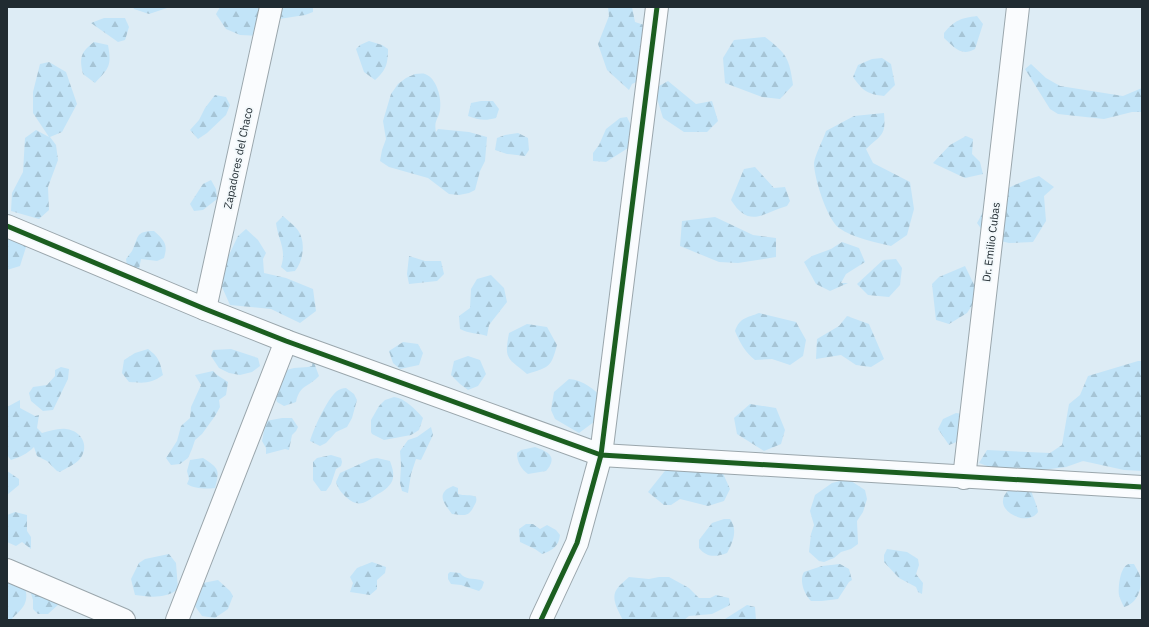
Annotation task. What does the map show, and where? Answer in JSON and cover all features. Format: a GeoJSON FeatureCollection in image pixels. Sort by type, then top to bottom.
{"type":"FeatureCollection","features":[{"type":"Feature","properties":{"kind":"street","name":"Zapadores del Chaco"},"geometry":{"type":"LineString","coordinates":[[205,309],[271,7]]}},
{"type":"Feature","properties":{"kind":"street"},"geometry":{"type":"LineString","coordinates":[[541,620],[577,543],[601,455],[657,7]]}},
{"type":"Feature","properties":{"kind":"street","name":"Dr. Emilio Cubas"},"geometry":{"type":"LineString","coordinates":[[964,478],[1018,7]]}},
{"type":"Feature","properties":{"kind":"street"},"geometry":{"type":"LineString","coordinates":[[7,226],[286,342],[601,455],[964,478],[1142,487]]}},
{"type":"Feature","properties":{"kind":"street"},"geometry":{"type":"LineString","coordinates":[[177,620],[286,342]]}},
{"type":"Feature","properties":{"kind":"street"},"geometry":{"type":"LineString","coordinates":[[7,570],[124,620]]}},
{"type":"Feature","properties":{"kind":"green space"},"geometry":{"type":"Polygon","coordinates":[[[133,7],[170,7],[149,14],[134,9],[133,7]]]}},
{"type":"Feature","properties":{"kind":"green space"},"geometry":{"type":"Polygon","coordinates":[[[220,7],[266,7],[261,36],[240,35],[226,29],[216,14],[220,7]]]}},
{"type":"Feature","properties":{"kind":"green space"},"geometry":{"type":"Polygon","coordinates":[[[290,7],[313,7],[313,12],[305,15],[279,19],[279,9],[290,7]]]}},
{"type":"Feature","properties":{"kind":"green space"},"geometry":{"type":"Polygon","coordinates":[[[608,7],[632,7],[635,22],[647,26],[652,75],[632,84],[629,90],[607,70],[598,44],[609,16],[608,7]]]}},
{"type":"Feature","properties":{"kind":"green space"},"geometry":{"type":"Polygon","coordinates":[[[977,16],[983,24],[975,49],[966,52],[958,50],[944,38],[944,33],[955,22],[977,16]]]}},
{"type":"Feature","properties":{"kind":"green space"},"geometry":{"type":"Polygon","coordinates":[[[104,18],[125,18],[129,27],[125,40],[118,42],[91,23],[104,18]]]}},
{"type":"Feature","properties":{"kind":"green space"},"geometry":{"type":"Polygon","coordinates":[[[765,37],[786,57],[790,68],[793,85],[780,99],[762,97],[725,83],[723,58],[734,40],[765,37]]]}},
{"type":"Feature","properties":{"kind":"green space"},"geometry":{"type":"Polygon","coordinates":[[[369,41],[382,45],[388,49],[386,66],[375,80],[364,72],[356,49],[360,45],[369,41]]]}},
{"type":"Feature","properties":{"kind":"green space"},"geometry":{"type":"Polygon","coordinates":[[[94,42],[108,45],[110,58],[104,74],[95,83],[83,74],[81,63],[82,55],[94,42]]]}},
{"type":"Feature","properties":{"kind":"green space"},"geometry":{"type":"Polygon","coordinates":[[[882,58],[891,64],[895,85],[884,96],[869,93],[860,86],[853,77],[858,65],[872,59],[882,58]]]}},
{"type":"Feature","properties":{"kind":"green space"},"geometry":{"type":"Polygon","coordinates":[[[49,62],[66,72],[77,104],[62,132],[50,137],[56,145],[58,160],[48,187],[49,210],[39,219],[11,211],[12,193],[23,172],[25,138],[36,130],[49,137],[33,113],[33,92],[40,64],[49,62]]]}},
{"type":"Feature","properties":{"kind":"green space"},"geometry":{"type":"Polygon","coordinates":[[[1031,64],[1046,78],[1060,86],[1123,96],[1142,88],[1142,112],[1132,112],[1104,119],[1058,114],[1050,109],[1025,69],[1031,64]]]}},
{"type":"Feature","properties":{"kind":"green space"},"geometry":{"type":"Polygon","coordinates":[[[415,74],[424,74],[429,76],[436,84],[438,89],[440,105],[436,122],[436,132],[438,129],[469,132],[487,137],[485,161],[480,171],[475,190],[469,193],[459,195],[449,194],[428,178],[389,167],[380,161],[386,139],[383,121],[391,94],[398,84],[415,74]]]}},
{"type":"Feature","properties":{"kind":"green space"},"geometry":{"type":"Polygon","coordinates":[[[668,81],[696,104],[712,101],[718,121],[707,132],[684,132],[663,118],[654,89],[668,81]]]}},
{"type":"Feature","properties":{"kind":"green space"},"geometry":{"type":"Polygon","coordinates":[[[215,95],[226,97],[230,105],[226,115],[207,133],[198,139],[190,130],[199,120],[205,108],[215,95]]]}},
{"type":"Feature","properties":{"kind":"green space"},"geometry":{"type":"Polygon","coordinates":[[[493,101],[499,109],[496,118],[482,120],[468,116],[471,103],[493,101]]]}},
{"type":"Feature","properties":{"kind":"green space"},"geometry":{"type":"Polygon","coordinates":[[[884,113],[884,126],[882,134],[866,149],[873,163],[910,182],[914,209],[907,235],[891,246],[851,234],[839,228],[834,223],[822,198],[816,178],[814,163],[826,131],[854,116],[884,113]]]}},
{"type":"Feature","properties":{"kind":"green space"},"geometry":{"type":"Polygon","coordinates":[[[627,117],[634,132],[628,148],[606,162],[593,161],[593,153],[599,145],[606,129],[620,118],[627,117]]]}},
{"type":"Feature","properties":{"kind":"green space"},"geometry":{"type":"Polygon","coordinates":[[[518,133],[528,138],[529,150],[525,156],[507,154],[495,150],[497,138],[518,133]]]}},
{"type":"Feature","properties":{"kind":"green space"},"geometry":{"type":"Polygon","coordinates":[[[966,136],[973,139],[972,154],[980,162],[983,174],[965,178],[933,163],[950,145],[966,136]]]}},
{"type":"Feature","properties":{"kind":"green space"},"geometry":{"type":"Polygon","coordinates":[[[755,167],[774,188],[785,187],[790,201],[787,206],[757,216],[744,214],[738,209],[731,200],[744,169],[755,167]]]}},
{"type":"Feature","properties":{"kind":"green space"},"geometry":{"type":"Polygon","coordinates":[[[1039,176],[1054,187],[1044,196],[1046,221],[1033,242],[1009,243],[988,238],[977,223],[986,206],[1003,191],[1039,176]]]}},
{"type":"Feature","properties":{"kind":"green space"},"geometry":{"type":"Polygon","coordinates":[[[211,180],[216,189],[217,199],[203,210],[194,211],[190,204],[203,184],[211,180]]]}},
{"type":"Feature","properties":{"kind":"green space"},"geometry":{"type":"Polygon","coordinates":[[[283,216],[294,225],[302,239],[302,256],[295,271],[287,272],[281,267],[283,261],[283,250],[276,223],[283,216]]]}},
{"type":"Feature","properties":{"kind":"green space"},"geometry":{"type":"Polygon","coordinates":[[[715,217],[753,235],[776,238],[776,257],[738,263],[719,262],[680,246],[682,221],[715,217]]]}},
{"type":"Feature","properties":{"kind":"green space"},"geometry":{"type":"Polygon","coordinates":[[[7,228],[19,232],[26,247],[20,266],[7,270],[7,228]]]}},
{"type":"Feature","properties":{"kind":"green space"},"geometry":{"type":"Polygon","coordinates":[[[246,229],[258,240],[266,253],[263,259],[264,273],[286,278],[313,289],[316,311],[300,323],[271,309],[230,305],[218,278],[238,236],[246,229]]]}},
{"type":"Feature","properties":{"kind":"green space"},"geometry":{"type":"Polygon","coordinates":[[[154,231],[165,243],[166,249],[164,258],[157,261],[141,259],[139,269],[131,271],[127,266],[126,259],[132,251],[138,236],[144,232],[154,231]]]}},
{"type":"Feature","properties":{"kind":"green space"},"geometry":{"type":"Polygon","coordinates":[[[842,242],[859,248],[865,262],[846,274],[841,283],[848,283],[830,291],[816,284],[804,262],[812,256],[831,249],[842,242]]]}},
{"type":"Feature","properties":{"kind":"green space"},"geometry":{"type":"Polygon","coordinates":[[[409,256],[425,261],[441,261],[444,274],[437,281],[409,284],[407,274],[409,256]]]}},
{"type":"Feature","properties":{"kind":"green space"},"geometry":{"type":"Polygon","coordinates":[[[896,259],[902,268],[900,285],[889,297],[868,295],[857,284],[883,260],[896,259]]]}},
{"type":"Feature","properties":{"kind":"green space"},"geometry":{"type":"Polygon","coordinates":[[[965,266],[979,295],[967,313],[949,324],[936,320],[932,284],[939,277],[965,266]]]}},
{"type":"Feature","properties":{"kind":"green space"},"geometry":{"type":"Polygon","coordinates":[[[491,275],[504,288],[507,302],[489,325],[487,336],[460,329],[459,316],[470,308],[471,289],[477,279],[491,275]]]}},
{"type":"Feature","properties":{"kind":"green space"},"geometry":{"type":"Polygon","coordinates":[[[759,313],[796,322],[806,340],[803,356],[790,365],[772,359],[755,360],[751,357],[743,347],[735,331],[742,320],[759,313]]]}},
{"type":"Feature","properties":{"kind":"green space"},"geometry":{"type":"Polygon","coordinates":[[[847,316],[869,324],[884,359],[871,367],[856,365],[841,355],[816,359],[817,339],[839,326],[847,316]]]}},
{"type":"Feature","properties":{"kind":"green space"},"geometry":{"type":"Polygon","coordinates":[[[527,324],[547,327],[557,345],[553,358],[548,366],[527,374],[511,361],[507,353],[507,348],[509,333],[527,324]]]}},
{"type":"Feature","properties":{"kind":"green space"},"geometry":{"type":"Polygon","coordinates":[[[403,342],[418,344],[423,353],[419,365],[400,369],[393,363],[389,351],[403,342]]]}},
{"type":"Feature","properties":{"kind":"green space"},"geometry":{"type":"Polygon","coordinates":[[[148,349],[158,360],[163,375],[155,380],[147,382],[129,382],[122,373],[124,360],[135,353],[148,349]]]}},
{"type":"Feature","properties":{"kind":"green space"},"geometry":{"type":"Polygon","coordinates":[[[231,349],[258,358],[260,366],[252,372],[240,375],[229,373],[219,368],[211,356],[213,350],[231,349]]]}},
{"type":"Feature","properties":{"kind":"green space"},"geometry":{"type":"Polygon","coordinates":[[[468,356],[480,360],[486,374],[478,386],[468,390],[451,375],[454,361],[468,356]]]}},
{"type":"Feature","properties":{"kind":"green space"},"geometry":{"type":"Polygon","coordinates":[[[313,360],[319,376],[302,389],[296,402],[284,406],[277,402],[274,392],[283,371],[312,366],[313,360]]]}},
{"type":"Feature","properties":{"kind":"green space"},"geometry":{"type":"Polygon","coordinates":[[[1142,361],[1142,471],[1124,470],[1083,461],[1066,467],[1009,474],[979,463],[987,450],[1050,453],[1062,445],[1069,404],[1080,395],[1088,376],[1142,361]]]}},
{"type":"Feature","properties":{"kind":"green space"},"geometry":{"type":"Polygon","coordinates":[[[61,367],[69,369],[68,379],[53,410],[43,411],[31,401],[29,393],[33,387],[47,385],[55,376],[55,370],[61,367]]]}},
{"type":"Feature","properties":{"kind":"green space"},"geometry":{"type":"Polygon","coordinates":[[[213,371],[228,382],[226,395],[219,400],[220,407],[202,434],[195,440],[188,458],[180,464],[171,465],[166,458],[177,441],[181,426],[190,418],[191,407],[201,385],[195,375],[213,371]]]}},
{"type":"Feature","properties":{"kind":"green space"},"geometry":{"type":"Polygon","coordinates":[[[569,379],[584,383],[604,399],[602,416],[579,433],[555,419],[551,410],[554,392],[569,379]]]}},
{"type":"Feature","properties":{"kind":"green space"},"geometry":{"type":"Polygon","coordinates":[[[346,388],[354,394],[357,400],[352,418],[347,427],[336,432],[326,443],[320,446],[310,441],[329,400],[337,391],[346,388]]]}},
{"type":"Feature","properties":{"kind":"green space"},"geometry":{"type":"Polygon","coordinates":[[[394,397],[406,402],[423,418],[419,430],[411,435],[384,440],[372,434],[371,420],[379,406],[385,400],[394,397]]]}},
{"type":"Feature","properties":{"kind":"green space"},"geometry":{"type":"Polygon","coordinates":[[[20,400],[20,408],[35,416],[39,415],[37,428],[42,433],[57,429],[66,429],[77,433],[84,445],[84,450],[79,460],[60,472],[47,461],[37,456],[34,447],[29,452],[11,460],[7,455],[7,407],[20,400]]]}},
{"type":"Feature","properties":{"kind":"green space"},"geometry":{"type":"Polygon","coordinates":[[[750,404],[776,408],[785,430],[781,444],[764,451],[737,434],[734,418],[750,404]]]}},
{"type":"Feature","properties":{"kind":"green space"},"geometry":{"type":"Polygon","coordinates":[[[956,413],[969,415],[974,435],[949,445],[938,429],[943,419],[956,413]]]}},
{"type":"Feature","properties":{"kind":"green space"},"geometry":{"type":"Polygon","coordinates":[[[292,418],[298,427],[292,435],[289,450],[285,449],[266,454],[266,448],[262,441],[266,421],[292,418]]]}},
{"type":"Feature","properties":{"kind":"green space"},"geometry":{"type":"Polygon","coordinates":[[[431,427],[433,435],[421,460],[416,459],[411,474],[408,493],[402,491],[400,483],[400,451],[408,440],[417,437],[431,427]]]}},
{"type":"Feature","properties":{"kind":"green space"},"geometry":{"type":"Polygon","coordinates":[[[535,447],[548,453],[551,459],[550,466],[546,471],[528,474],[520,465],[517,453],[521,450],[535,447]]]}},
{"type":"Feature","properties":{"kind":"green space"},"geometry":{"type":"Polygon","coordinates":[[[331,455],[341,458],[341,466],[336,469],[331,484],[326,491],[321,491],[313,480],[313,462],[317,458],[331,455]]]}},
{"type":"Feature","properties":{"kind":"green space"},"geometry":{"type":"Polygon","coordinates":[[[203,458],[212,464],[217,470],[218,473],[215,488],[193,487],[187,484],[189,479],[187,471],[190,460],[203,458]]]}},
{"type":"Feature","properties":{"kind":"green space"},"geometry":{"type":"Polygon","coordinates":[[[377,458],[390,461],[393,470],[393,478],[391,483],[366,502],[355,503],[351,501],[341,492],[336,482],[340,473],[371,459],[377,458]]]}},
{"type":"Feature","properties":{"kind":"green space"},"geometry":{"type":"Polygon","coordinates":[[[674,462],[721,469],[730,489],[724,501],[708,506],[680,499],[671,505],[664,505],[648,492],[674,462]]]}},
{"type":"Feature","properties":{"kind":"green space"},"geometry":{"type":"Polygon","coordinates":[[[7,471],[19,479],[19,485],[7,495],[7,471]]]}},
{"type":"Feature","properties":{"kind":"green space"},"geometry":{"type":"Polygon","coordinates":[[[848,479],[865,490],[867,499],[863,512],[857,521],[858,544],[851,549],[841,552],[834,558],[824,562],[819,561],[809,552],[811,534],[814,525],[810,511],[815,495],[832,483],[848,479]]]}},
{"type":"Feature","properties":{"kind":"green space"},"geometry":{"type":"Polygon","coordinates":[[[453,486],[458,488],[458,494],[476,497],[475,504],[468,514],[452,514],[444,503],[443,494],[446,490],[453,486]]]}},
{"type":"Feature","properties":{"kind":"green space"},"geometry":{"type":"Polygon","coordinates":[[[1009,490],[1031,490],[1038,512],[1033,517],[1026,518],[1018,517],[1012,514],[1006,509],[1003,503],[1004,497],[1009,490]]]}},
{"type":"Feature","properties":{"kind":"green space"},"geometry":{"type":"Polygon","coordinates":[[[15,512],[27,515],[27,531],[31,537],[31,549],[22,542],[16,546],[7,542],[7,515],[15,512]]]}},
{"type":"Feature","properties":{"kind":"green space"},"geometry":{"type":"Polygon","coordinates":[[[724,519],[730,519],[734,527],[733,540],[727,553],[715,556],[705,554],[699,548],[699,540],[712,523],[724,519]]]}},
{"type":"Feature","properties":{"kind":"green space"},"geometry":{"type":"Polygon","coordinates":[[[526,524],[533,524],[540,529],[547,525],[556,530],[560,535],[557,545],[552,550],[542,554],[520,542],[519,529],[526,524]]]}},
{"type":"Feature","properties":{"kind":"green space"},"geometry":{"type":"Polygon","coordinates":[[[887,549],[907,552],[918,559],[919,565],[916,574],[923,583],[922,594],[918,592],[916,587],[899,578],[884,562],[884,555],[887,549]]]}},
{"type":"Feature","properties":{"kind":"green space"},"geometry":{"type":"Polygon","coordinates":[[[169,554],[176,563],[178,589],[163,596],[152,597],[135,595],[131,579],[139,563],[145,559],[169,554]]]}},
{"type":"Feature","properties":{"kind":"green space"},"geometry":{"type":"Polygon","coordinates":[[[372,562],[386,567],[385,573],[377,580],[377,589],[370,595],[350,592],[353,583],[350,577],[357,568],[372,562]]]}},
{"type":"Feature","properties":{"kind":"green space"},"geometry":{"type":"Polygon","coordinates":[[[840,564],[849,569],[852,580],[849,582],[838,599],[811,601],[806,595],[802,583],[804,572],[822,566],[840,564]]]}},
{"type":"Feature","properties":{"kind":"green space"},"geometry":{"type":"Polygon","coordinates":[[[1129,564],[1134,564],[1140,576],[1141,585],[1136,599],[1124,607],[1119,595],[1119,582],[1124,569],[1129,564]]]}},
{"type":"Feature","properties":{"kind":"green space"},"geometry":{"type":"Polygon","coordinates":[[[7,566],[19,578],[25,588],[26,593],[24,605],[11,620],[7,620],[7,566]]]}},
{"type":"Feature","properties":{"kind":"green space"},"geometry":{"type":"Polygon","coordinates":[[[450,572],[460,573],[467,578],[481,580],[484,582],[482,588],[479,591],[461,585],[451,584],[448,579],[448,574],[450,572]]]}},
{"type":"Feature","properties":{"kind":"green space"},"geometry":{"type":"Polygon","coordinates":[[[629,577],[649,579],[669,577],[689,588],[699,598],[710,598],[716,595],[729,598],[730,605],[712,614],[689,616],[684,620],[623,620],[617,609],[614,597],[618,587],[629,577]]]}},
{"type":"Feature","properties":{"kind":"green space"},"geometry":{"type":"Polygon","coordinates":[[[218,580],[230,591],[233,596],[228,609],[215,618],[202,616],[192,602],[198,584],[218,580]]]}},
{"type":"Feature","properties":{"kind":"green space"},"geometry":{"type":"Polygon","coordinates":[[[27,581],[60,603],[48,614],[38,614],[33,609],[33,600],[27,581]]]}},
{"type":"Feature","properties":{"kind":"green space"},"geometry":{"type":"Polygon","coordinates":[[[747,605],[755,607],[756,620],[714,620],[725,619],[747,605]]]}},
{"type":"Feature","properties":{"kind":"cycle path"},"geometry":{"type":"LineString","coordinates":[[541,620],[577,543],[601,455],[657,7]]}},
{"type":"Feature","properties":{"kind":"cycle path"},"geometry":{"type":"LineString","coordinates":[[7,226],[205,309],[286,341],[601,455],[1142,487]]}}]}
